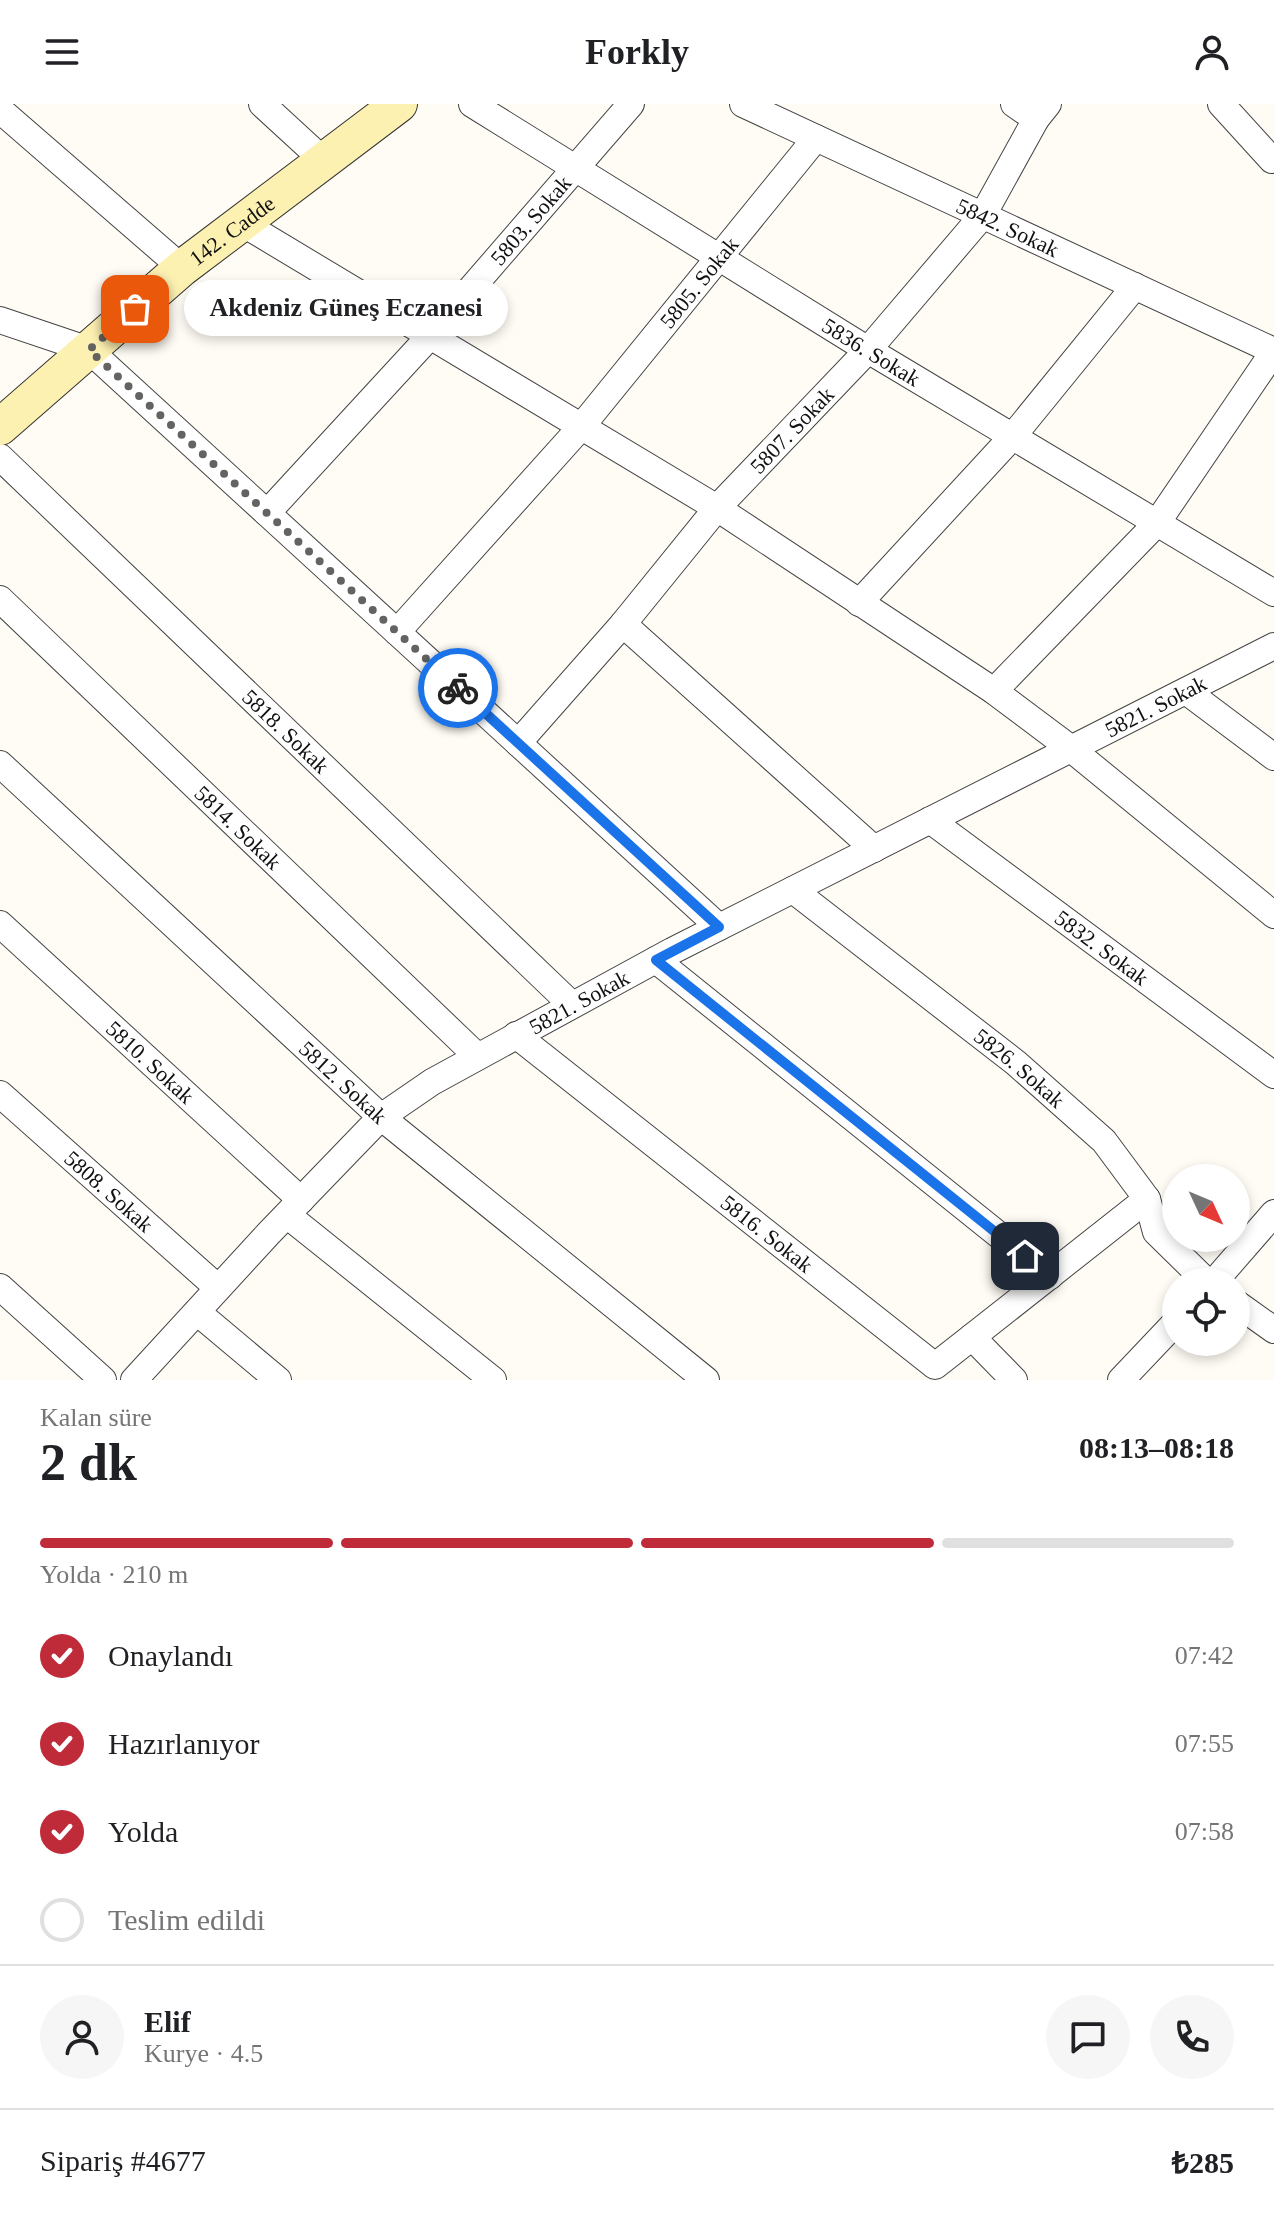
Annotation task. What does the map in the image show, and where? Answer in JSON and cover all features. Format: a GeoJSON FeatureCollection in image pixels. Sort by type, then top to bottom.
{"type":"FeatureCollection","features":[{"type":"Feature","properties":{"kind":"street"},"geometry":{"type":"LineString","coordinates":[[262,104],[324,161]]}},
{"type":"Feature","properties":{"kind":"street","name":"142. Cadde"},"geometry":{"type":"LineString","coordinates":[[0,427],[182,268],[399,104]]}},
{"type":"Feature","properties":{"kind":"street","name":"5836. Sokak"},"geometry":{"type":"LineString","coordinates":[[472,104],[868,350],[1274,593]]}},
{"type":"Feature","properties":{"kind":"street","name":"5803. Sokak"},"geometry":{"type":"LineString","coordinates":[[267,513],[430,336],[631,104]]}},
{"type":"Feature","properties":{"kind":"street","name":"5842. Sokak"},"geometry":{"type":"LineString","coordinates":[[743,104],[1274,351]]}},
{"type":"Feature","properties":{"kind":"street"},"geometry":{"type":"LineString","coordinates":[[1014,104],[1042,112]]}},
{"type":"Feature","properties":{"kind":"street"},"geometry":{"type":"LineString","coordinates":[[1221,104],[1272,160]]}},
{"type":"Feature","properties":{"kind":"street"},"geometry":{"type":"LineString","coordinates":[[0,110],[182,268]]}},
{"type":"Feature","properties":{"kind":"street","name":"5807. Sokak"},"geometry":{"type":"LineString","coordinates":[[518,743],[623,624],[717,508],[868,350],[983,215],[1042,112]]}},
{"type":"Feature","properties":{"kind":"street","name":"5805. Sokak"},"geometry":{"type":"LineString","coordinates":[[397,632],[581,427],[816,138]]}},
{"type":"Feature","properties":{"kind":"street"},"geometry":{"type":"LineString","coordinates":[[242,223],[717,508],[994,691],[1070,748],[1274,915]]}},
{"type":"Feature","properties":{"kind":"street"},"geometry":{"type":"LineString","coordinates":[[859,603],[1013,436],[1135,286]]}},
{"type":"Feature","properties":{"kind":"street"},"geometry":{"type":"LineString","coordinates":[[0,320],[89,350],[719,927]]}},
{"type":"Feature","properties":{"kind":"street"},"geometry":{"type":"LineString","coordinates":[[994,691],[1157,523],[1274,351]]}},
{"type":"Feature","properties":{"kind":"street","name":"5818. Sokak"},"geometry":{"type":"LineString","coordinates":[[0,457],[572,1005]]}},
{"type":"Feature","properties":{"kind":"street","name":"5814. Sokak"},"geometry":{"type":"LineString","coordinates":[[0,599],[477,1056]]}},
{"type":"Feature","properties":{"kind":"street"},"geometry":{"type":"LineString","coordinates":[[623,624],[874,849]]}},
{"type":"Feature","properties":{"kind":"street","name":"5821. Sokak"},"geometry":{"type":"LineString","coordinates":[[134,1380],[381,1117],[432,1082],[719,927],[1274,646]]}},
{"type":"Feature","properties":{"kind":"street"},"geometry":{"type":"LineString","coordinates":[[1186,691],[1274,757]]}},
{"type":"Feature","properties":{"kind":"street","name":"5812. Sokak"},"geometry":{"type":"LineString","coordinates":[[0,764],[381,1117],[706,1380]]}},
{"type":"Feature","properties":{"kind":"street","name":"5832. Sokak"},"geometry":{"type":"LineString","coordinates":[[930,820],[1274,1075]]}},
{"type":"Feature","properties":{"kind":"street","name":"5826. Sokak"},"geometry":{"type":"LineString","coordinates":[[793,890],[1016,1063],[1104,1141],[1147,1199],[1156,1232],[1193,1268]]}},
{"type":"Feature","properties":{"kind":"street","name":"5810. Sokak"},"geometry":{"type":"LineString","coordinates":[[0,924],[294,1208],[493,1380]]}},
{"type":"Feature","properties":{"kind":"street"},"geometry":{"type":"LineString","coordinates":[[656,960],[1050,1276]]}},
{"type":"Feature","properties":{"kind":"street","name":"5816. Sokak"},"geometry":{"type":"LineString","coordinates":[[516,1035],[935,1366],[972,1337]]}},
{"type":"Feature","properties":{"kind":"street","name":"5808. Sokak"},"geometry":{"type":"LineString","coordinates":[[0,1094],[218,1288]]}},
{"type":"Feature","properties":{"kind":"street"},"geometry":{"type":"LineString","coordinates":[[1014,1380],[972,1337],[1147,1199]]}},
{"type":"Feature","properties":{"kind":"street"},"geometry":{"type":"LineString","coordinates":[[1226,1268],[1274,1213]]}},
{"type":"Feature","properties":{"kind":"street"},"geometry":{"type":"LineString","coordinates":[[0,1287],[103,1380]]}},
{"type":"Feature","properties":{"kind":"street"},"geometry":{"type":"LineString","coordinates":[[197,1312],[278,1380]]}},
{"type":"Feature","properties":{"kind":"street"},"geometry":{"type":"LineString","coordinates":[[1250,1313],[1274,1330]]}},
{"type":"Feature","properties":{"kind":"street"},"geometry":{"type":"LineString","coordinates":[[1121,1380],[1162,1337]]}},
{"type":"Feature","properties":{"kind":"way so far"},"geometry":{"type":"LineString","coordinates":[[135,309],[89,350],[458,688]]}},
{"type":"Feature","properties":{"kind":"place","name":"Akdeniz Güneş Eczanesi"},"geometry":{"type":"Point","coordinates":[135,309]}},
{"type":"Feature","properties":{"kind":"route"},"geometry":{"type":"LineString","coordinates":[[458,688],[719,927],[656,960],[1025,1256]]}}]}
